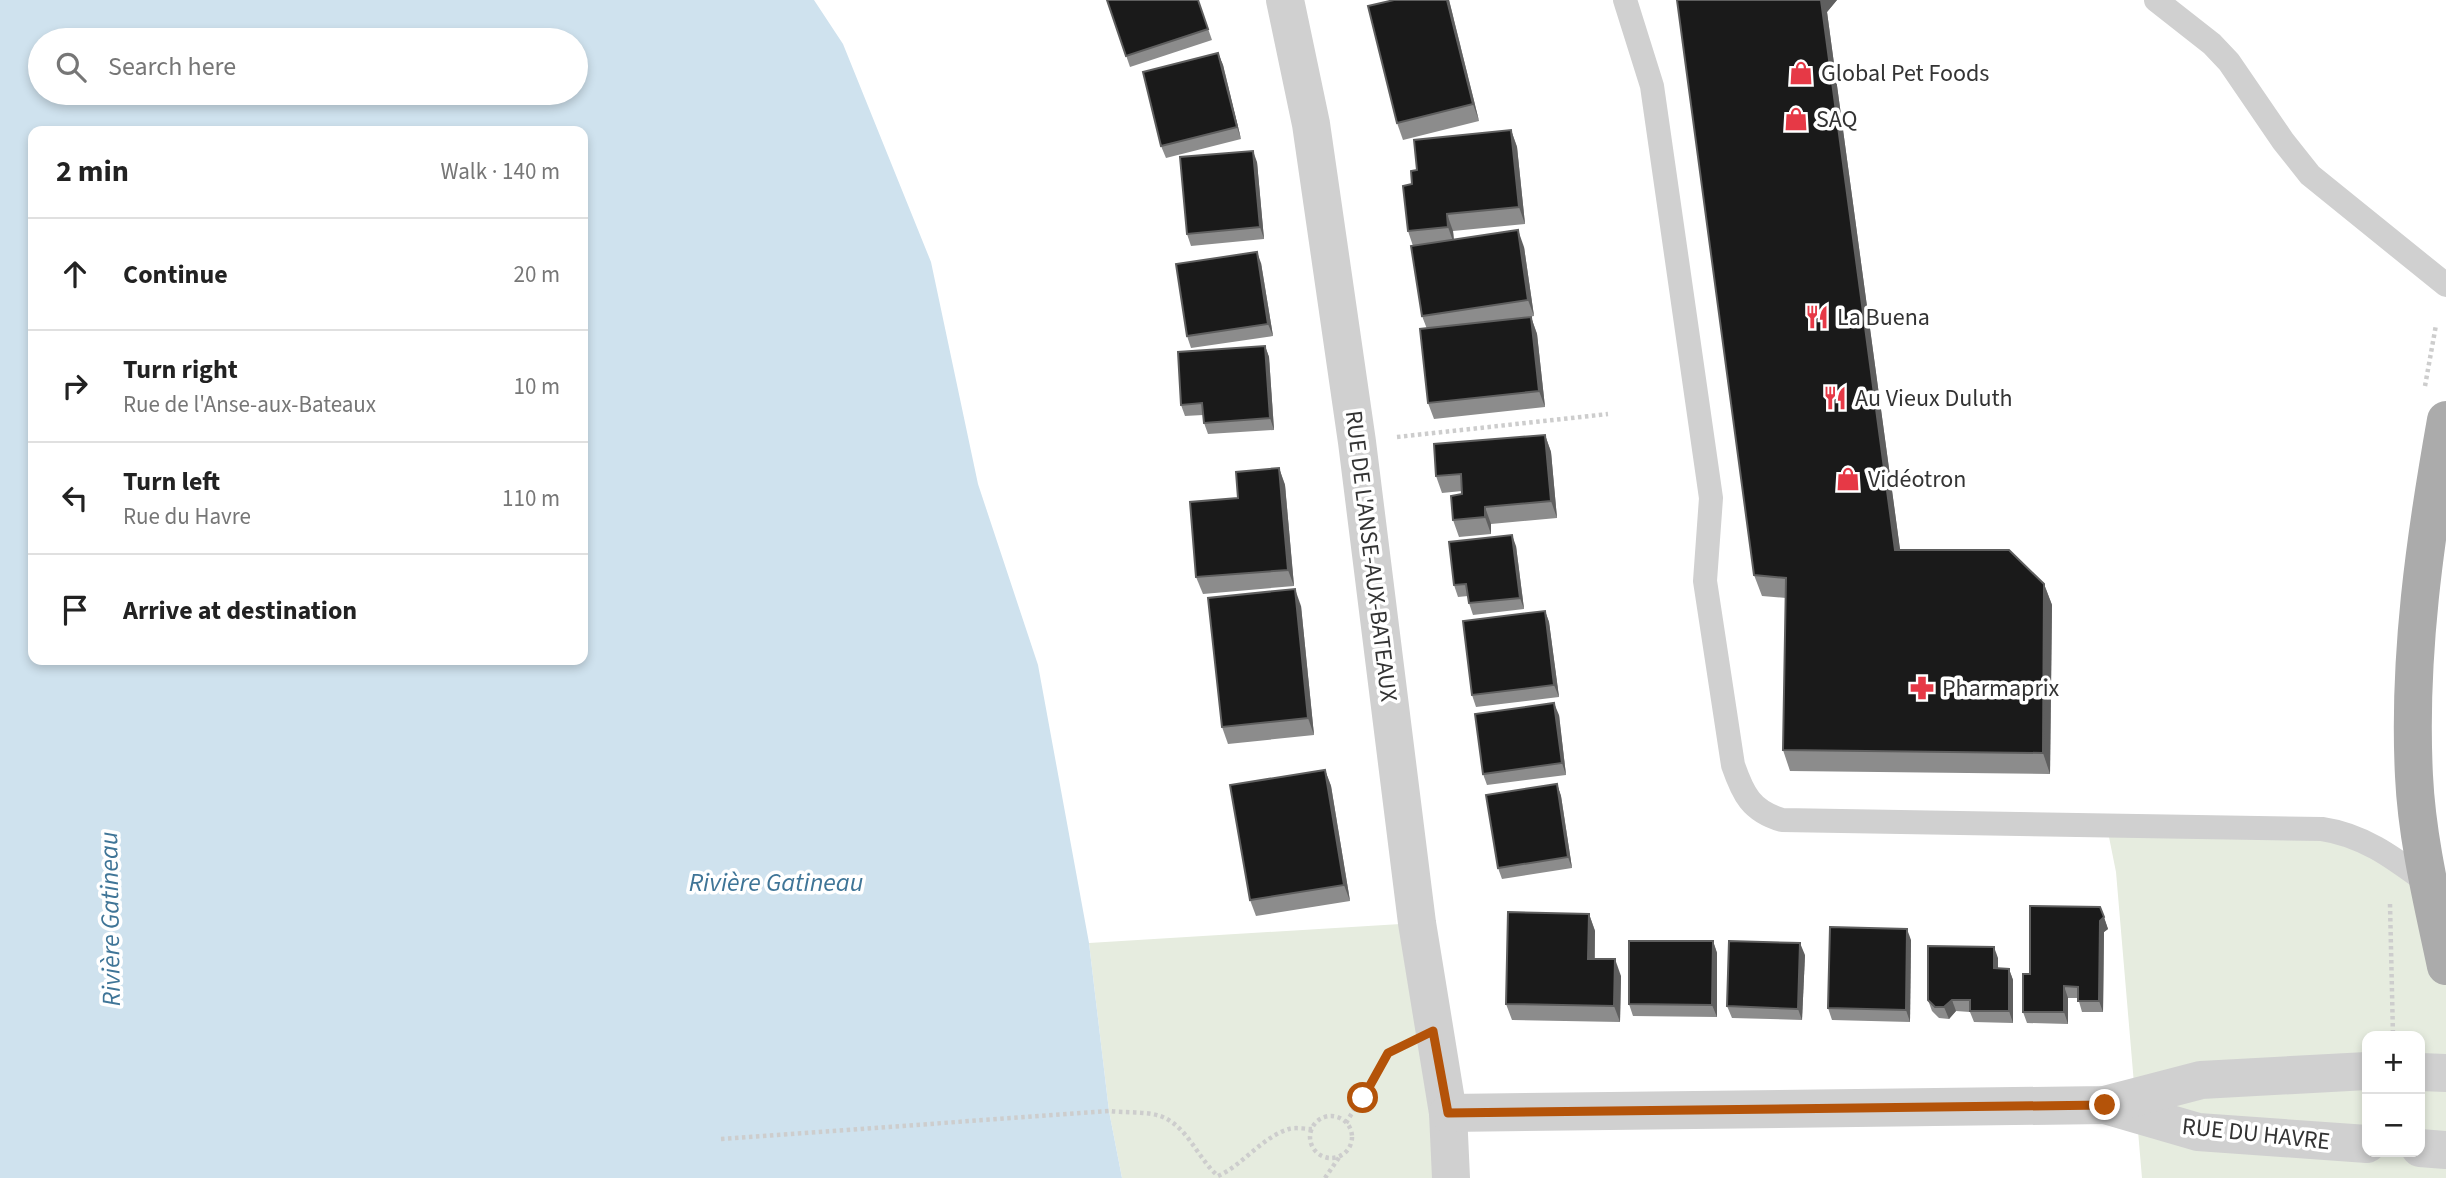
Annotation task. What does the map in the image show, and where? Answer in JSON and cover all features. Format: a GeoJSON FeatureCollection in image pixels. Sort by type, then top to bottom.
{"type":"FeatureCollection","features":[{"type":"Feature","properties":{"kind":"main road"},"geometry":{"type":"LineString","coordinates":[[2446,420],[2427,526],[2413,722],[2414,779],[2429,884],[2446,966]]}},
{"type":"Feature","properties":{"kind":"street","name":"RUE DE L'ANSE-AUX-BATEAUX"},"geometry":{"type":"LineString","coordinates":[[1285,0],[1311,124],[1357,442],[1433,1031],[1448,1113],[1451,1178]]}},
{"type":"Feature","properties":{"kind":"street","name":"RUE DU HAVRE"},"geometry":{"type":"LineString","coordinates":[[1448,1113],[2105,1105],[2201,1080],[2362,1071]]}},
{"type":"Feature","properties":{"kind":"street"},"geometry":{"type":"LineString","coordinates":[[2425,1072],[2446,1073]]}},
{"type":"Feature","properties":{"kind":"street","name":"RUE DU HAVRE"},"geometry":{"type":"LineString","coordinates":[[2105,1105],[2198,1132],[2362,1144]]}},
{"type":"Feature","properties":{"kind":"street"},"geometry":{"type":"LineString","coordinates":[[2425,1149],[2446,1150]]}},
{"type":"Feature","properties":{"kind":"lane"},"geometry":{"type":"LineString","coordinates":[[1625,0],[1653,86],[1711,498],[1705,581],[1733,765],[1742,793],[1763,815],[1782,820],[2322,830],[2346,833],[2388,853],[2429,884]]}},
{"type":"Feature","properties":{"kind":"lane"},"geometry":{"type":"LineString","coordinates":[[2156,0],[2229,62],[2283,141],[2310,175],[2446,285]]}},
{"type":"Feature","properties":{"kind":"path"},"geometry":{"type":"LineString","coordinates":[[1357,442],[1608,414]]}},
{"type":"Feature","properties":{"kind":"path"},"geometry":{"type":"LineString","coordinates":[[1346,1123],[1388,1053],[1433,1031]]}},
{"type":"Feature","properties":{"kind":"path"},"geometry":{"type":"LineString","coordinates":[[721,1139],[1109,1111],[1160,1116],[1194,1144],[1206,1166],[1218,1176],[1234,1169],[1247,1156],[1289,1129],[1312,1129],[1327,1117],[1346,1123],[1351,1129],[1351,1144],[1325,1178]]}},
{"type":"Feature","properties":{"kind":"path"},"geometry":{"type":"LineString","coordinates":[[1312,1129],[1311,1142],[1320,1155],[1340,1156]]}},
{"type":"Feature","properties":{"kind":"shaded area"},"geometry":{"type":"Polygon","coordinates":[[[2107,827],[2322,829],[2429,884],[2446,966],[2446,1178],[2142,1178],[2116,872],[2107,827]]]}},
{"type":"Feature","properties":{"kind":"shaded area"},"geometry":{"type":"Polygon","coordinates":[[[1417,923],[1451,1178],[1122,1178],[1109,1111],[1089,943],[1417,923]]]}},
{"type":"Feature","properties":{"kind":"water","name":"Rivière Gatineau"},"geometry":{"type":"Polygon","coordinates":[[[0,0],[814,0],[843,44],[931,262],[978,484],[1038,665],[1089,943],[1109,1111],[1122,1178],[0,1178],[0,0]]]}},
{"type":"Feature","properties":{"kind":"building"},"geometry":{"type":"Polygon","coordinates":[[[1107,0],[1198,0],[1208,29],[1126,56],[1107,0]]]}},
{"type":"Feature","properties":{"kind":"building"},"geometry":{"type":"Polygon","coordinates":[[[1394,0],[1447,0],[1473,104],[1397,123],[1368,6],[1394,0]]]}},
{"type":"Feature","properties":{"kind":"building"},"geometry":{"type":"Polygon","coordinates":[[[1677,0],[1821,0],[1895,550],[2009,550],[2044,584],[2043,753],[1783,750],[1786,578],[1754,575],[1677,0]]]}},
{"type":"Feature","properties":{"kind":"building"},"geometry":{"type":"Polygon","coordinates":[[[1218,53],[1237,127],[1161,146],[1143,72],[1218,53]]]}},
{"type":"Feature","properties":{"kind":"building"},"geometry":{"type":"Polygon","coordinates":[[[1511,130],[1519,207],[1447,214],[1448,227],[1408,231],[1403,186],[1412,184],[1411,171],[1417,170],[1414,140],[1511,130]]]}},
{"type":"Feature","properties":{"kind":"building"},"geometry":{"type":"Polygon","coordinates":[[[1253,151],[1260,227],[1187,234],[1180,157],[1253,151]]]}},
{"type":"Feature","properties":{"kind":"building"},"geometry":{"type":"Polygon","coordinates":[[[1518,230],[1528,300],[1422,316],[1411,246],[1518,230]]]}},
{"type":"Feature","properties":{"kind":"building"},"geometry":{"type":"Polygon","coordinates":[[[1257,252],[1268,324],[1187,336],[1176,264],[1257,252]]]}},
{"type":"Feature","properties":{"kind":"building"},"geometry":{"type":"Polygon","coordinates":[[[1531,317],[1539,391],[1428,403],[1420,329],[1531,317]]]}},
{"type":"Feature","properties":{"kind":"building"},"geometry":{"type":"Polygon","coordinates":[[[1265,346],[1270,418],[1204,423],[1202,403],[1181,405],[1178,352],[1265,346]]]}},
{"type":"Feature","properties":{"kind":"building"},"geometry":{"type":"Polygon","coordinates":[[[1545,435],[1551,501],[1485,507],[1485,517],[1453,520],[1451,496],[1462,494],[1461,474],[1436,476],[1434,444],[1545,435]]]}},
{"type":"Feature","properties":{"kind":"building"},"geometry":{"type":"Polygon","coordinates":[[[1279,468],[1288,570],[1196,577],[1190,502],[1238,498],[1236,472],[1279,468]]]}},
{"type":"Feature","properties":{"kind":"building"},"geometry":{"type":"Polygon","coordinates":[[[1512,535],[1520,598],[1469,603],[1466,584],[1454,585],[1449,542],[1512,535]]]}},
{"type":"Feature","properties":{"kind":"building"},"geometry":{"type":"Polygon","coordinates":[[[1295,589],[1308,718],[1222,727],[1208,598],[1295,589]]]}},
{"type":"Feature","properties":{"kind":"building"},"geometry":{"type":"Polygon","coordinates":[[[1545,611],[1554,685],[1472,695],[1463,621],[1545,611]]]}},
{"type":"Feature","properties":{"kind":"building"},"geometry":{"type":"Polygon","coordinates":[[[1554,703],[1562,763],[1483,774],[1475,714],[1554,703]]]}},
{"type":"Feature","properties":{"kind":"building"},"geometry":{"type":"Polygon","coordinates":[[[1325,770],[1344,885],[1250,900],[1230,785],[1325,770]]]}},
{"type":"Feature","properties":{"kind":"building"},"geometry":{"type":"Polygon","coordinates":[[[1557,784],[1568,857],[1498,868],[1486,795],[1557,784]]]}},
{"type":"Feature","properties":{"kind":"building"},"geometry":{"type":"Polygon","coordinates":[[[2030,906],[2100,907],[2104,917],[2100,921],[2099,1001],[2078,1001],[2078,987],[2064,986],[2064,1012],[2023,1012],[2023,974],[2030,974],[2030,906]]]}},
{"type":"Feature","properties":{"kind":"building"},"geometry":{"type":"Polygon","coordinates":[[[1508,912],[1589,914],[1588,959],[1615,959],[1614,1006],[1506,1004],[1508,912]]]}},
{"type":"Feature","properties":{"kind":"building"},"geometry":{"type":"Polygon","coordinates":[[[1830,927],[1907,929],[1906,1010],[1828,1008],[1830,927]]]}},
{"type":"Feature","properties":{"kind":"building"},"geometry":{"type":"Polygon","coordinates":[[[1629,941],[1713,941],[1712,1005],[1629,1004],[1629,941]]]}},
{"type":"Feature","properties":{"kind":"building"},"geometry":{"type":"Polygon","coordinates":[[[1729,941],[1800,943],[1798,1009],[1727,1006],[1729,941]]]}},
{"type":"Feature","properties":{"kind":"building"},"geometry":{"type":"Polygon","coordinates":[[[1928,946],[1994,947],[1994,968],[2009,969],[2009,1011],[1970,1011],[1970,1000],[1952,1000],[1944,1007],[1935,1007],[1928,1000],[1928,946]]]}},
{"type":"Feature","properties":{"kind":"place","name":"Global Pet Foods"},"geometry":{"type":"Point","coordinates":[1801,73]}},
{"type":"Feature","properties":{"kind":"place","name":"SAQ"},"geometry":{"type":"Point","coordinates":[1796,119]}},
{"type":"Feature","properties":{"kind":"place","name":"La Buena"},"geometry":{"type":"Point","coordinates":[1817,317]}},
{"type":"Feature","properties":{"kind":"place","name":"Au Vieux Duluth"},"geometry":{"type":"Point","coordinates":[1835,398]}},
{"type":"Feature","properties":{"kind":"place","name":"Vidéotron"},"geometry":{"type":"Point","coordinates":[1848,479]}},
{"type":"Feature","properties":{"kind":"place","name":"Pharmaprix"},"geometry":{"type":"Point","coordinates":[1922,688]}},
{"type":"Feature","properties":{"kind":"route"},"geometry":{"type":"LineString","coordinates":[[1363,1098],[1388,1053],[1433,1031],[1448,1113],[2105,1105]]}}]}
